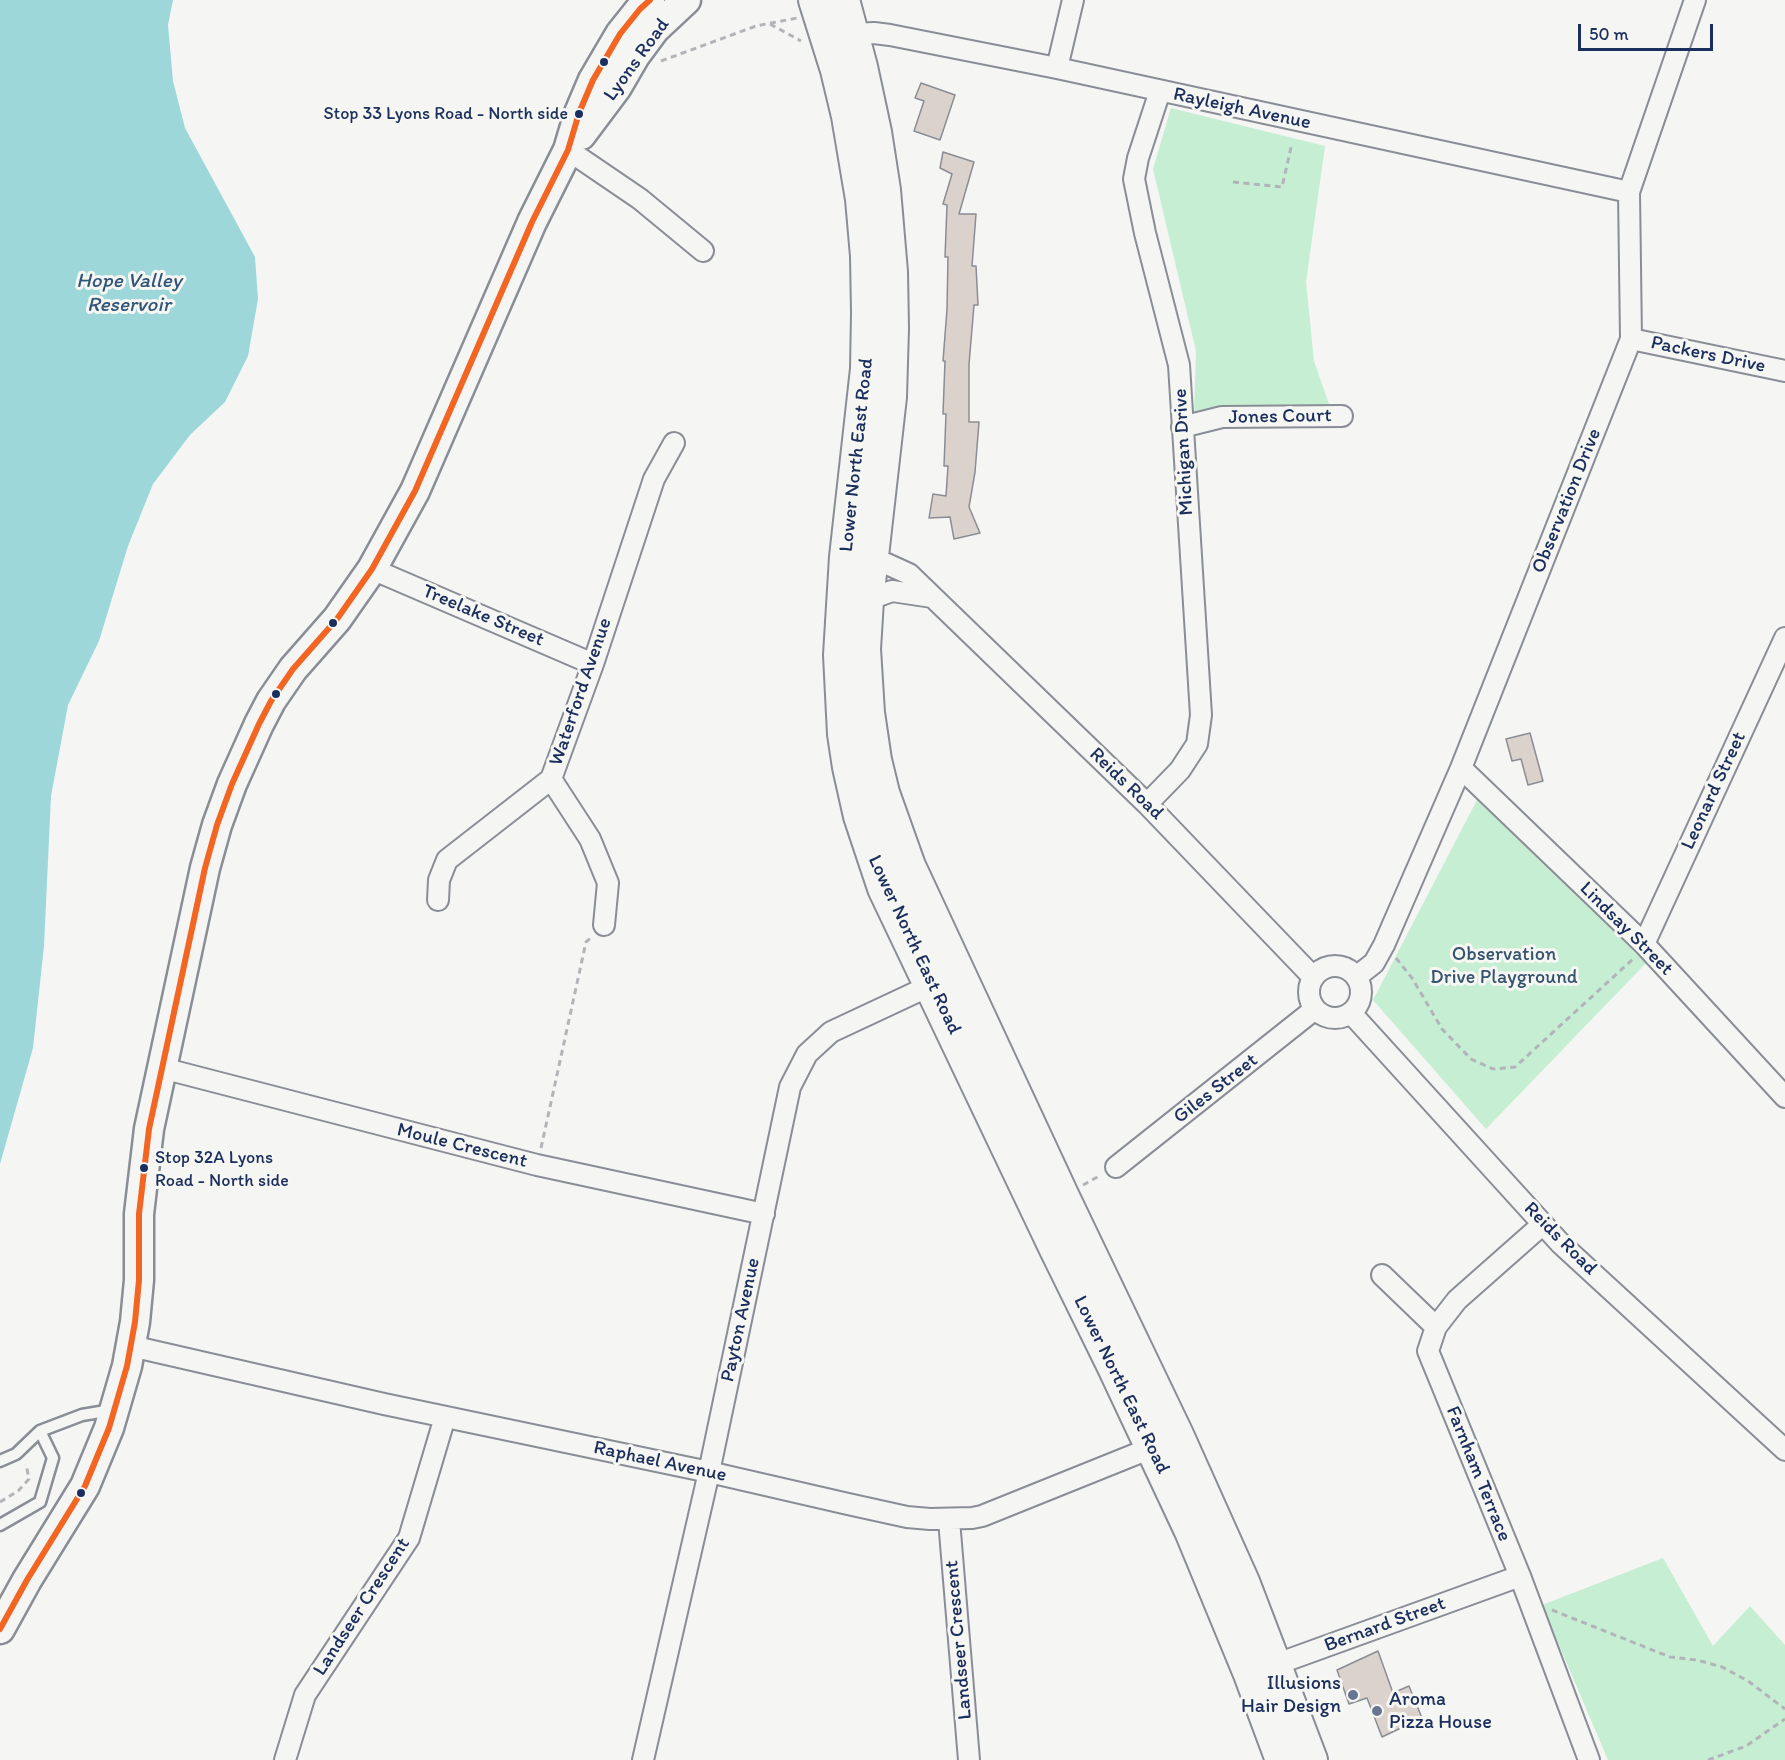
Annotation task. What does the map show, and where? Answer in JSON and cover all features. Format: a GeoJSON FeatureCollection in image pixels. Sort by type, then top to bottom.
{"type":"FeatureCollection","features":[{"type":"Feature","properties":{"kind":"main road","name":"Lower North East Road"},"geometry":{"type":"LineString","coordinates":[[843,0],[871,110],[881,170],[889,240],[892,299],[890,405],[859,558],[840,637],[843,725],[849,767],[860,816],[884,888],[932,985],[1165,1442],[1243,1582],[1282,1760]]}},
{"type":"Feature","properties":{"kind":"main road","name":"Lower North East Road"},"geometry":{"type":"LineString","coordinates":[[810,9],[837,70],[850,125],[862,199],[867,256],[868,313],[859,558],[867,600],[864,649],[865,682],[871,740],[881,785],[909,866],[1063,1197],[1165,1442]]}},
{"type":"Feature","properties":{"kind":"main road","name":"Lower North East Road"},"geometry":{"type":"LineString","coordinates":[[1262,1669],[1311,1760]]}},
{"type":"Feature","properties":{"kind":"street","name":"Lyons Road"},"geometry":{"type":"LineString","coordinates":[[0,1629],[27,1580],[85,1486],[110,1428],[132,1346],[139,1280],[139,1214],[144,1159],[154,1096],[205,868],[232,784],[271,701],[293,669],[337,619],[372,569],[415,491],[532,222],[568,150],[579,113],[593,80],[620,34],[650,0]]}},
{"type":"Feature","properties":{"kind":"street","name":"Lyons Road"},"geometry":{"type":"LineString","coordinates":[[568,150],[617,87],[655,28],[686,0]]}},
{"type":"Feature","properties":{"kind":"street"},"geometry":{"type":"LineString","coordinates":[[1056,68],[1072,0]]}},
{"type":"Feature","properties":{"kind":"street","name":"Observation Drive"},"geometry":{"type":"LineString","coordinates":[[1356,977],[1374,963],[1384,945],[1461,768],[1630,339],[1629,192],[1695,0]]}},
{"type":"Feature","properties":{"kind":"street","name":"Rayleigh Avenue"},"geometry":{"type":"LineString","coordinates":[[853,34],[890,35],[1056,68],[1629,192]]}},
{"type":"Feature","properties":{"kind":"street","name":"Michigan Drive"},"geometry":{"type":"LineString","coordinates":[[1148,804],[1180,770],[1197,744],[1201,715],[1179,365],[1145,233],[1134,179],[1138,158],[1160,92]]}},
{"type":"Feature","properties":{"kind":"street"},"geometry":{"type":"LineString","coordinates":[[568,150],[640,199],[703,251]]}},
{"type":"Feature","properties":{"kind":"street","name":"Packers Drive"},"geometry":{"type":"LineString","coordinates":[[1630,339],[1785,371]]}},
{"type":"Feature","properties":{"kind":"street","name":"Jones Court"},"geometry":{"type":"LineString","coordinates":[[1182,427],[1222,417],[1342,416]]}},
{"type":"Feature","properties":{"kind":"street","name":"Waterford Avenue"},"geometry":{"type":"LineString","coordinates":[[438,900],[439,880],[447,860],[551,779],[593,664],[654,479],[674,443]]}},
{"type":"Feature","properties":{"kind":"street","name":"Reids Road"},"geometry":{"type":"LineString","coordinates":[[859,558],[897,568],[909,574],[1148,804],[1313,977]]}},
{"type":"Feature","properties":{"kind":"street","name":"Treelake Street"},"geometry":{"type":"LineString","coordinates":[[372,569],[593,664]]}},
{"type":"Feature","properties":{"kind":"street"},"geometry":{"type":"LineString","coordinates":[[867,600],[892,591],[932,597]]}},
{"type":"Feature","properties":{"kind":"street","name":"Leonard Street"},"geometry":{"type":"LineString","coordinates":[[1647,947],[1785,638]]}},
{"type":"Feature","properties":{"kind":"street","name":"Lindsay Street"},"geometry":{"type":"LineString","coordinates":[[1461,768],[1647,947],[1785,1097]]}},
{"type":"Feature","properties":{"kind":"street"},"geometry":{"type":"LineString","coordinates":[[551,779],[590,839],[608,884],[604,925]]}},
{"type":"Feature","properties":{"kind":"street"},"geometry":{"type":"LineString","coordinates":[[1328,967],[1346,968],[1356,977],[1360,985],[1361,996],[1358,1004],[1351,1013],[1342,1017],[1331,1018],[1322,1015],[1315,1010],[1309,998],[1313,977],[1328,967]]}},
{"type":"Feature","properties":{"kind":"street","name":"Payton Avenue"},"geometry":{"type":"LineString","coordinates":[[643,1760],[709,1472],[790,1087],[807,1054],[831,1032],[960,973]]}},
{"type":"Feature","properties":{"kind":"street","name":"Giles Street"},"geometry":{"type":"LineString","coordinates":[[1116,1167],[1315,1010]]}},
{"type":"Feature","properties":{"kind":"street","name":"Reids Road"},"geometry":{"type":"LineString","coordinates":[[1351,1013],[1570,1252],[1785,1450]]}},
{"type":"Feature","properties":{"kind":"street","name":"Moule Crescent"},"geometry":{"type":"LineString","coordinates":[[162,1068],[537,1165],[764,1214]]}},
{"type":"Feature","properties":{"kind":"street","name":"Farnham Terrace"},"geometry":{"type":"LineString","coordinates":[[1543,1224],[1457,1300],[1436,1327],[1428,1351],[1520,1576],[1589,1760]]}},
{"type":"Feature","properties":{"kind":"street"},"geometry":{"type":"LineString","coordinates":[[1382,1275],[1436,1327]]}},
{"type":"Feature","properties":{"kind":"street","name":"Raphael Avenue"},"geometry":{"type":"LineString","coordinates":[[132,1346],[445,1417],[709,1472],[908,1517],[949,1520],[982,1516],[1165,1442]]}},
{"type":"Feature","properties":{"kind":"street","name":"Landseer Crescent"},"geometry":{"type":"LineString","coordinates":[[285,1760],[305,1695],[409,1538],[445,1417]]}},
{"type":"Feature","properties":{"kind":"street","name":"Landseer Crescent"},"geometry":{"type":"LineString","coordinates":[[949,1520],[969,1760]]}},
{"type":"Feature","properties":{"kind":"street","name":"Bernard Street"},"geometry":{"type":"LineString","coordinates":[[1262,1669],[1520,1576]]}},
{"type":"Feature","properties":{"kind":"lane"},"geometry":{"type":"LineString","coordinates":[[0,1461],[16,1454],[40,1431],[82,1415],[114,1410]]}},
{"type":"Feature","properties":{"kind":"lane"},"geometry":{"type":"LineString","coordinates":[[0,1525],[40,1502],[53,1458],[40,1431]]}},
{"type":"Feature","properties":{"kind":"path"},"geometry":{"type":"LineString","coordinates":[[657,63],[683,51],[810,9]]}},
{"type":"Feature","properties":{"kind":"path"},"geometry":{"type":"LineString","coordinates":[[769,23],[804,43]]}},
{"type":"Feature","properties":{"kind":"path"},"geometry":{"type":"LineString","coordinates":[[1233,182],[1282,187],[1292,143]]}},
{"type":"Feature","properties":{"kind":"path"},"geometry":{"type":"LineString","coordinates":[[537,1165],[586,942],[604,925]]}},
{"type":"Feature","properties":{"kind":"path"},"geometry":{"type":"LineString","coordinates":[[1384,945],[1412,978],[1442,1029],[1471,1059],[1493,1069],[1515,1067],[1647,947]]}},
{"type":"Feature","properties":{"kind":"path"},"geometry":{"type":"LineString","coordinates":[[1063,1197],[1116,1167]]}},
{"type":"Feature","properties":{"kind":"path"},"geometry":{"type":"LineString","coordinates":[[0,1502],[18,1491],[29,1479],[23,1447]]}},
{"type":"Feature","properties":{"kind":"path"},"geometry":{"type":"LineString","coordinates":[[1546,1608],[1670,1657],[1722,1666],[1748,1681],[1785,1709]]}},
{"type":"Feature","properties":{"kind":"path"},"geometry":{"type":"LineString","coordinates":[[1708,1760],[1746,1746],[1785,1719]]}},
{"type":"Feature","properties":{"kind":"green space"},"geometry":{"type":"Polygon","coordinates":[[[1171,108],[1325,146],[1306,282],[1314,361],[1330,407],[1194,413],[1196,351],[1153,169],[1171,108]]]}},
{"type":"Feature","properties":{"kind":"green space","name":"Observation Drive Playground"},"geometry":{"type":"Polygon","coordinates":[[[1477,800],[1646,963],[1486,1129],[1373,1000],[1477,800]]]}},
{"type":"Feature","properties":{"kind":"green space"},"geometry":{"type":"Polygon","coordinates":[[[1663,1558],[1713,1646],[1750,1606],[1785,1645],[1785,1760],[1608,1760],[1542,1605],[1663,1558]]]}},
{"type":"Feature","properties":{"kind":"water","name":"Hope Valley Reservoir"},"geometry":{"type":"Polygon","coordinates":[[[0,0],[173,0],[168,25],[173,81],[185,128],[255,257],[258,299],[248,356],[225,402],[190,435],[153,484],[128,546],[99,641],[68,705],[51,796],[44,946],[33,1048],[0,1164],[0,0]]]}},
{"type":"Feature","properties":{"kind":"building"},"geometry":{"type":"Polygon","coordinates":[[[921,83],[955,95],[940,140],[914,131],[924,101],[915,98],[921,83]]]}},
{"type":"Feature","properties":{"kind":"building"},"geometry":{"type":"Polygon","coordinates":[[[943,152],[974,162],[959,214],[976,214],[972,266],[976,266],[978,305],[974,305],[969,364],[969,422],[979,422],[975,472],[969,507],[980,533],[954,539],[950,517],[929,518],[933,494],[946,496],[948,466],[944,466],[946,414],[943,414],[948,257],[945,257],[947,205],[943,204],[952,174],[940,168],[943,152]]]}},
{"type":"Feature","properties":{"kind":"building"},"geometry":{"type":"Polygon","coordinates":[[[1530,733],[1543,781],[1528,785],[1521,759],[1512,761],[1506,739],[1530,733]]]}},
{"type":"Feature","properties":{"kind":"building"},"geometry":{"type":"Polygon","coordinates":[[[1378,1651],[1393,1693],[1409,1686],[1422,1718],[1382,1737],[1367,1698],[1349,1704],[1337,1670],[1378,1651]]]}},
{"type":"Feature","properties":{"kind":"transit line"},"geometry":{"type":"LineString","coordinates":[[0,1629],[27,1580],[85,1486],[109,1428],[127,1366],[135,1322],[139,1280],[139,1214],[149,1129],[205,868],[232,784],[271,701],[293,669],[337,619],[372,569],[415,491],[532,222],[568,150],[579,113],[593,80],[620,34],[650,0]]}},
{"type":"Feature","properties":{"kind":"place","name":"Stop 33 Lyons Road - North side"},"geometry":{"type":"Point","coordinates":[579,114]}},
{"type":"Feature","properties":{"kind":"place","name":"Stop 32A Lyons Road - North side"},"geometry":{"type":"Point","coordinates":[144,1168]}},
{"type":"Feature","properties":{"kind":"place","name":"Illusions Hair Design"},"geometry":{"type":"Point","coordinates":[1353,1695]}},
{"type":"Feature","properties":{"kind":"place","name":"Aroma Pizza House"},"geometry":{"type":"Point","coordinates":[1377,1711]}}]}
